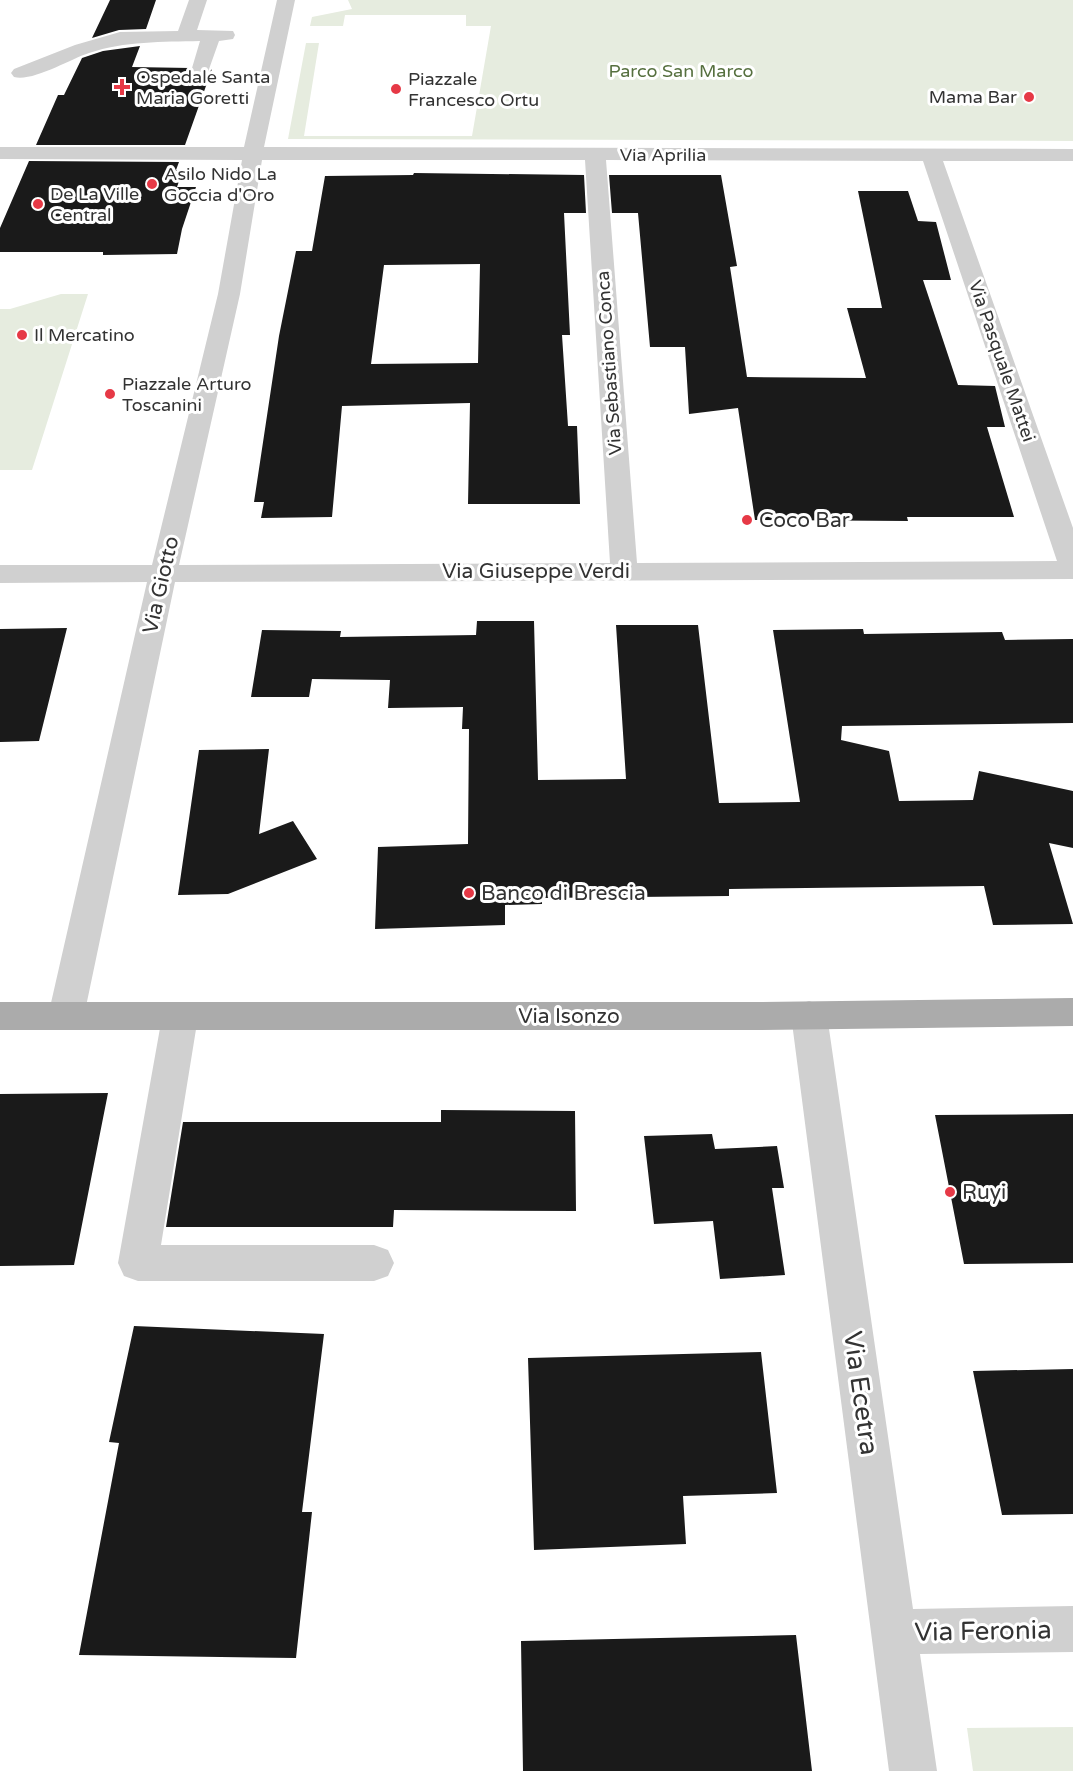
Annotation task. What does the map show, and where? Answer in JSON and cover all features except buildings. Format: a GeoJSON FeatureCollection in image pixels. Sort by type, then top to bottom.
{"type":"FeatureCollection","features":[{"type":"Feature","properties":{"kind":"main road","name":"Via Isonzo"},"geometry":{"type":"LineString","coordinates":[[0,1016],[810,1015],[1073,1012]]}},
{"type":"Feature","properties":{"kind":"street"},"geometry":{"type":"LineString","coordinates":[[186,35],[198,0]]}},
{"type":"Feature","properties":{"kind":"street","name":"Via Giotto"},"geometry":{"type":"LineString","coordinates":[[66,1016],[163,574],[229,294],[253,153],[286,0]]}},
{"type":"Feature","properties":{"kind":"street"},"geometry":{"type":"LineString","coordinates":[[21,73],[82,49],[120,38],[218,35],[201,68]]}},
{"type":"Feature","properties":{"kind":"street","name":"Via Aprilia"},"geometry":{"type":"LineString","coordinates":[[0,153],[1073,155]]}},
{"type":"Feature","properties":{"kind":"street","name":"Via Sebastiano Conca"},"geometry":{"type":"LineString","coordinates":[[595,155],[624,570]]}},
{"type":"Feature","properties":{"kind":"street","name":"Via Pasquale Mattei"},"geometry":{"type":"LineString","coordinates":[[932,155],[1073,568]]}},
{"type":"Feature","properties":{"kind":"street","name":"Via Giuseppe Verdi"},"geometry":{"type":"LineString","coordinates":[[0,574],[1073,568]]}},
{"type":"Feature","properties":{"kind":"street","name":"Via Ecetra"},"geometry":{"type":"LineString","coordinates":[[810,1015],[913,1771]]}},
{"type":"Feature","properties":{"kind":"street"},"geometry":{"type":"LineString","coordinates":[[180,1017],[138,1263],[374,1263]]}},
{"type":"Feature","properties":{"kind":"street","name":"Via Feronia"},"geometry":{"type":"LineString","coordinates":[[894,1632],[1073,1629]]}},
{"type":"Feature","properties":{"kind":"green space","name":"Parco San Marco"},"geometry":{"type":"Polygon","coordinates":[[[348,0],[1073,0],[1073,141],[288,139],[306,43],[319,43],[304,136],[472,136],[491,26],[466,26],[466,15],[345,15],[343,26],[310,26],[312,17],[352,9],[348,0]]]}},
{"type":"Feature","properties":{"kind":"green space"},"geometry":{"type":"Polygon","coordinates":[[[61,294],[88,294],[32,470],[0,470],[0,309],[10,309],[61,294]]]}},
{"type":"Feature","properties":{"kind":"green space"},"geometry":{"type":"Polygon","coordinates":[[[1073,1727],[1073,1771],[973,1771],[967,1728],[1073,1727]]]}},
{"type":"Feature","properties":{"kind":"place","name":"Ospedale Santa Maria Goretti"},"geometry":{"type":"Point","coordinates":[122,87]}},
{"type":"Feature","properties":{"kind":"place","name":"Piazzale Francesco Ortu"},"geometry":{"type":"Point","coordinates":[396,89]}},
{"type":"Feature","properties":{"kind":"place","name":"Mama Bar"},"geometry":{"type":"Point","coordinates":[1029,97]}},
{"type":"Feature","properties":{"kind":"place","name":"Asilo Nido La Goccia d'Oro"},"geometry":{"type":"Point","coordinates":[152,184]}},
{"type":"Feature","properties":{"kind":"place","name":"De La Ville Central"},"geometry":{"type":"Point","coordinates":[38,204]}},
{"type":"Feature","properties":{"kind":"place","name":"Il Mercatino"},"geometry":{"type":"Point","coordinates":[22,335]}},
{"type":"Feature","properties":{"kind":"place","name":"Piazzale Arturo Toscanini"},"geometry":{"type":"Point","coordinates":[110,394]}},
{"type":"Feature","properties":{"kind":"place","name":"Coco Bar"},"geometry":{"type":"Point","coordinates":[747,520]}},
{"type":"Feature","properties":{"kind":"place","name":"Banco di Brescia"},"geometry":{"type":"Point","coordinates":[469,893]}},
{"type":"Feature","properties":{"kind":"place","name":"Ruyi"},"geometry":{"type":"Point","coordinates":[950,1192]}}]}
